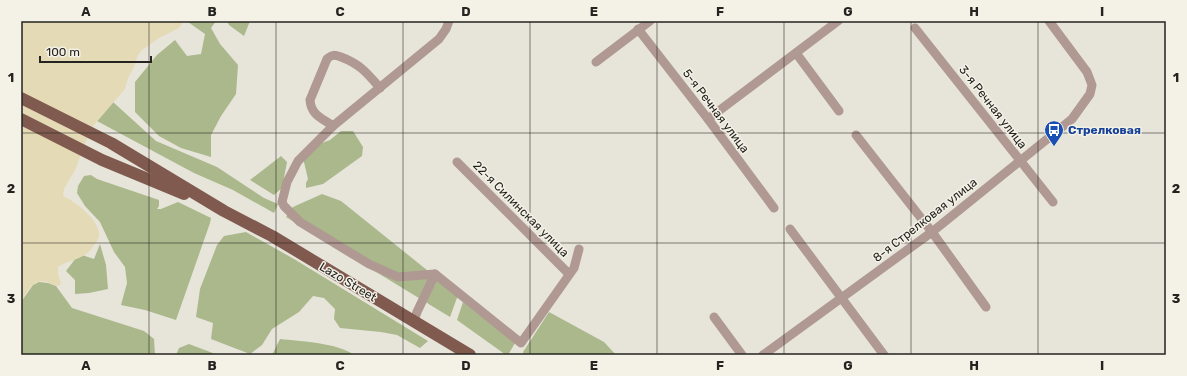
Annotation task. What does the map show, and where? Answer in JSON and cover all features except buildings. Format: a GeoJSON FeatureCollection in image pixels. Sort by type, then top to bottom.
{"type":"FeatureCollection","features":[{"type":"Feature","properties":{"kind":"main road","name":"Lazo Street"},"geometry":{"type":"LineString","coordinates":[[21,98],[111,143],[224,211],[272,236],[470,355]]}},
{"type":"Feature","properties":{"kind":"main road","name":"Lazo Street"},"geometry":{"type":"LineString","coordinates":[[21,119],[102,160],[224,211]]}},
{"type":"Feature","properties":{"kind":"street"},"geometry":{"type":"LineString","coordinates":[[449,21],[446,29],[438,39],[333,126],[298,161],[287,182],[282,202],[284,206],[300,222],[369,264],[398,277],[435,274],[521,343],[574,268],[579,249]]}},
{"type":"Feature","properties":{"kind":"street"},"geometry":{"type":"LineString","coordinates":[[596,62],[650,21]]}},
{"type":"Feature","properties":{"kind":"street"},"geometry":{"type":"LineString","coordinates":[[708,119],[838,21]]}},
{"type":"Feature","properties":{"kind":"street","name":"8-я Стрелковая улица"},"geometry":{"type":"LineString","coordinates":[[763,355],[932,232],[1072,119],[1090,94],[1092,85],[1087,72],[1048,21]]}},
{"type":"Feature","properties":{"kind":"street","name":"3-я Речная улица"},"geometry":{"type":"LineString","coordinates":[[915,28],[1053,202]]}},
{"type":"Feature","properties":{"kind":"street","name":"5-я Речная улица"},"geometry":{"type":"LineString","coordinates":[[638,29],[708,119],[774,208]]}},
{"type":"Feature","properties":{"kind":"street"},"geometry":{"type":"LineString","coordinates":[[796,53],[839,111]]}},
{"type":"Feature","properties":{"kind":"street"},"geometry":{"type":"LineString","coordinates":[[333,126],[314,113],[310,107],[310,100],[327,58],[334,55],[358,65],[380,88]]}},
{"type":"Feature","properties":{"kind":"street"},"geometry":{"type":"LineString","coordinates":[[856,135],[932,232],[986,307]]}},
{"type":"Feature","properties":{"kind":"street","name":"22-я Силинская улица"},"geometry":{"type":"LineString","coordinates":[[456,162],[569,274]]}},
{"type":"Feature","properties":{"kind":"street"},"geometry":{"type":"LineString","coordinates":[[790,229],[884,355]]}},
{"type":"Feature","properties":{"kind":"street"},"geometry":{"type":"LineString","coordinates":[[414,321],[435,274]]}},
{"type":"Feature","properties":{"kind":"street"},"geometry":{"type":"LineString","coordinates":[[714,317],[742,355]]}},
{"type":"Feature","properties":{"kind":"green space"},"geometry":{"type":"Polygon","coordinates":[[[216,21],[211,28],[220,44],[238,65],[236,94],[221,116],[211,135],[211,157],[181,148],[159,136],[135,112],[135,82],[157,55],[175,40],[187,56],[201,54],[205,34],[188,22],[216,21]]]}},
{"type":"Feature","properties":{"kind":"green space"},"geometry":{"type":"Polygon","coordinates":[[[227,21],[250,21],[244,36],[229,25],[227,21]]]}},
{"type":"Feature","properties":{"kind":"green space"},"geometry":{"type":"Polygon","coordinates":[[[113,102],[156,141],[217,167],[264,198],[278,204],[274,213],[233,190],[194,173],[97,121],[113,102]]]}},
{"type":"Feature","properties":{"kind":"green space"},"geometry":{"type":"Polygon","coordinates":[[[341,131],[353,131],[363,147],[362,156],[323,184],[306,188],[308,179],[303,158],[322,143],[330,140],[341,131]]]}},
{"type":"Feature","properties":{"kind":"green space"},"geometry":{"type":"Polygon","coordinates":[[[281,156],[287,162],[282,188],[274,195],[250,180],[281,156]]]}},
{"type":"Feature","properties":{"kind":"green space"},"geometry":{"type":"Polygon","coordinates":[[[91,175],[97,179],[159,200],[159,206],[157,209],[161,209],[178,202],[211,218],[176,320],[145,310],[121,305],[127,283],[125,267],[114,252],[100,222],[85,206],[77,193],[78,186],[84,176],[91,175]]]}},
{"type":"Feature","properties":{"kind":"green space"},"geometry":{"type":"Polygon","coordinates":[[[322,194],[341,201],[458,295],[450,317],[286,217],[293,207],[322,194]]]}},
{"type":"Feature","properties":{"kind":"green space"},"geometry":{"type":"Polygon","coordinates":[[[246,232],[294,259],[428,341],[420,348],[397,335],[340,328],[334,319],[335,309],[324,298],[313,296],[299,312],[272,329],[262,345],[250,354],[211,339],[213,323],[196,317],[200,289],[217,245],[224,236],[246,232]]]}},
{"type":"Feature","properties":{"kind":"green space"},"geometry":{"type":"Polygon","coordinates":[[[100,244],[106,265],[108,289],[75,294],[75,280],[66,271],[79,254],[94,259],[100,244]]]}},
{"type":"Feature","properties":{"kind":"green space"},"geometry":{"type":"Polygon","coordinates":[[[39,282],[56,286],[72,308],[144,331],[154,339],[155,355],[21,355],[21,302],[33,285],[39,282]]]}},
{"type":"Feature","properties":{"kind":"green space"},"geometry":{"type":"Polygon","coordinates":[[[463,302],[515,343],[508,355],[457,320],[463,302]]]}},
{"type":"Feature","properties":{"kind":"green space"},"geometry":{"type":"Polygon","coordinates":[[[549,312],[604,342],[616,355],[524,355],[523,352],[549,312]]]}},
{"type":"Feature","properties":{"kind":"green space"},"geometry":{"type":"Polygon","coordinates":[[[280,339],[329,345],[354,355],[272,355],[280,339]]]}},
{"type":"Feature","properties":{"kind":"green space"},"geometry":{"type":"Polygon","coordinates":[[[189,344],[218,355],[176,355],[179,348],[189,344]]]}},
{"type":"Feature","properties":{"kind":"sand"},"geometry":{"type":"Polygon","coordinates":[[[21,21],[184,21],[179,28],[159,38],[142,50],[138,55],[125,89],[94,125],[85,143],[76,168],[64,189],[63,196],[74,202],[92,218],[99,230],[98,239],[86,254],[58,267],[58,274],[61,283],[60,285],[56,286],[42,281],[38,282],[31,287],[21,302],[21,21]]]}},
{"type":"Feature","properties":{"kind":"place","name":"Стрелковая"},"geometry":{"type":"Point","coordinates":[1054,147]}}]}
